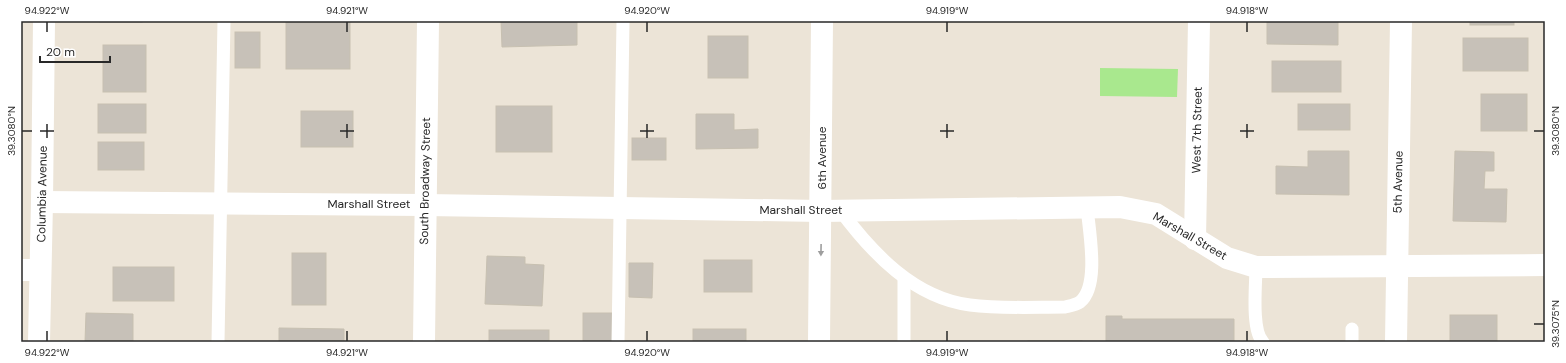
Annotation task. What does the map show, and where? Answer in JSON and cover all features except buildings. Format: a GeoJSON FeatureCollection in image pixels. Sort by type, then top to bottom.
{"type":"FeatureCollection","features":[{"type":"Feature","properties":{"kind":"street","name":"Columbia Avenue"},"geometry":{"type":"LineString","coordinates":[[39,342],[30,270],[42,202],[44,21]]}},
{"type":"Feature","properties":{"kind":"street","name":"South Broadway Street"},"geometry":{"type":"LineString","coordinates":[[424,342],[428,21]]}},
{"type":"Feature","properties":{"kind":"street","name":"6th Avenue"},"geometry":{"type":"LineString","coordinates":[[819,342],[831,210],[822,21]]}},
{"type":"Feature","properties":{"kind":"street","name":"West 7th Street"},"geometry":{"type":"LineString","coordinates":[[1195,239],[1199,21]]}},
{"type":"Feature","properties":{"kind":"street","name":"5th Avenue"},"geometry":{"type":"LineString","coordinates":[[1396,342],[1401,21]]}},
{"type":"Feature","properties":{"kind":"street","name":"Marshall Street"},"geometry":{"type":"LineString","coordinates":[[42,202],[831,210],[1120,207],[1156,214],[1226,258],[1256,267],[1545,265]]}},
{"type":"Feature","properties":{"kind":"lane"},"geometry":{"type":"LineString","coordinates":[[218,342],[224,21]]}},
{"type":"Feature","properties":{"kind":"lane"},"geometry":{"type":"LineString","coordinates":[[618,342],[623,21]]}},
{"type":"Feature","properties":{"kind":"lane"},"geometry":{"type":"LineString","coordinates":[[831,210],[904,278],[938,297],[969,305],[1065,307],[1080,302],[1088,290],[1092,268],[1087,208]]}},
{"type":"Feature","properties":{"kind":"lane"},"geometry":{"type":"LineString","coordinates":[[1256,267],[1256,321],[1261,340],[1263,342]]}},
{"type":"Feature","properties":{"kind":"lane"},"geometry":{"type":"LineString","coordinates":[[904,278],[904,342]]}},
{"type":"Feature","properties":{"kind":"lane"},"geometry":{"type":"LineString","coordinates":[[1352,329],[1352,342]]}},
{"type":"Feature","properties":{"kind":"green space"},"geometry":{"type":"Polygon","coordinates":[[[1100,68],[1178,69],[1177,97],[1100,96],[1100,68]]]}}]}
